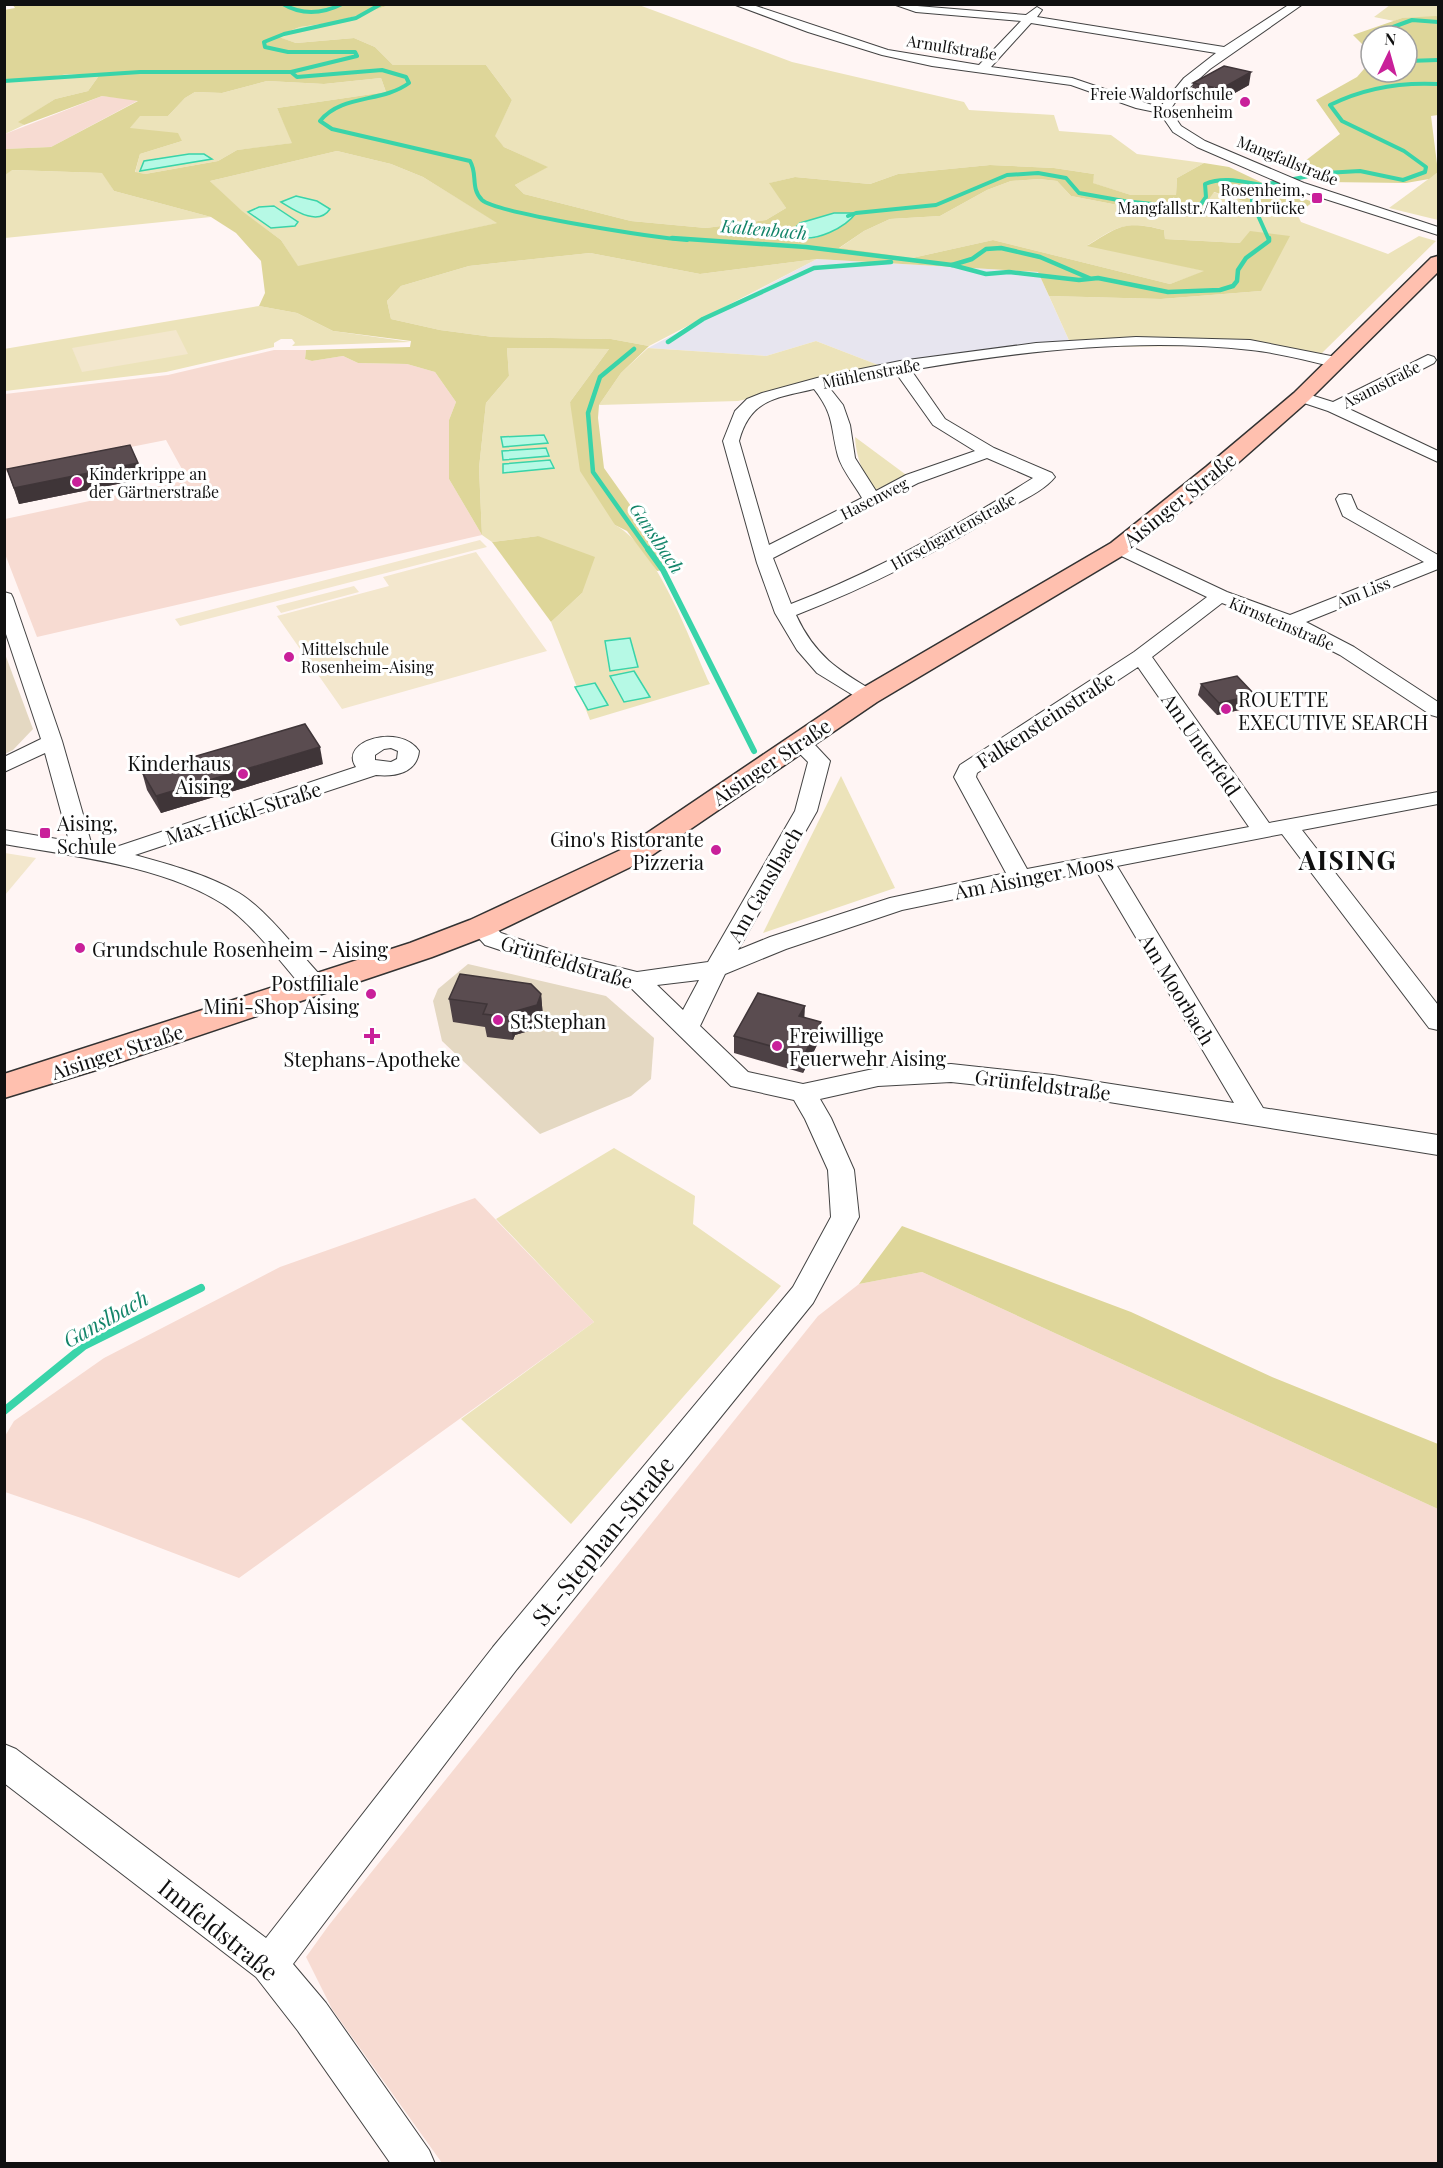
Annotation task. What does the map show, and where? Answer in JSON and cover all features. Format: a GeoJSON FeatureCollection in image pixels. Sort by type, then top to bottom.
{"type":"FeatureCollection","features":[{"type":"Feature","properties":{"kind":"main road","name":"Aisinger Straße"},"geometry":{"type":"LineString","coordinates":[[4,1086],[224,1017],[314,984],[421,950],[481,927],[635,854],[868,696],[1119,548],[1214,472],[1301,397],[1438,262]]}},
{"type":"Feature","properties":{"kind":"street","name":"Arnulfstraße"},"geometry":{"type":"LineString","coordinates":[[738,4],[887,53],[938,64],[1040,76],[1085,85],[1127,102],[1164,110]]}},
{"type":"Feature","properties":{"kind":"street"},"geometry":{"type":"LineString","coordinates":[[898,4],[916,9],[981,12],[1029,18],[1227,51]]}},
{"type":"Feature","properties":{"kind":"street"},"geometry":{"type":"LineString","coordinates":[[982,69],[1042,4]]}},
{"type":"Feature","properties":{"kind":"street"},"geometry":{"type":"LineString","coordinates":[[1164,110],[1172,95],[1227,51],[1298,4]]}},
{"type":"Feature","properties":{"kind":"street","name":"Mangfallstraße"},"geometry":{"type":"LineString","coordinates":[[1164,110],[1177,129],[1201,144],[1299,186],[1438,231]]}},
{"type":"Feature","properties":{"kind":"street","name":"Mühlenstraße"},"geometry":{"type":"LineString","coordinates":[[868,696],[824,669],[796,638],[785,613],[731,441],[737,419],[754,401],[817,383],[900,366],[963,355],[1052,345],[1142,342],[1238,344],[1283,350],[1336,362]]}},
{"type":"Feature","properties":{"kind":"street","name":"Asamstraße"},"geometry":{"type":"LineString","coordinates":[[1334,408],[1428,360]]}},
{"type":"Feature","properties":{"kind":"street","name":"Hirschgartenstraße"},"geometry":{"type":"LineString","coordinates":[[785,613],[838,593],[989,514],[1046,477],[988,452],[939,422],[900,366]]}},
{"type":"Feature","properties":{"kind":"street"},"geometry":{"type":"LineString","coordinates":[[817,383],[835,405],[842,425],[847,458],[872,499]]}},
{"type":"Feature","properties":{"kind":"street","name":"Asamstraße"},"geometry":{"type":"LineString","coordinates":[[1301,397],[1334,408],[1438,457]]}},
{"type":"Feature","properties":{"kind":"street","name":"Hasenweg"},"geometry":{"type":"LineString","coordinates":[[765,555],[912,479],[988,452]]}},
{"type":"Feature","properties":{"kind":"street","name":"Am Liss"},"geometry":{"type":"LineString","coordinates":[[1345,499],[1349,512],[1438,563]]}},
{"type":"Feature","properties":{"kind":"street","name":"Kirnsteinstraße"},"geometry":{"type":"LineString","coordinates":[[1119,548],[1220,596],[1290,622],[1347,651],[1438,711]]}},
{"type":"Feature","properties":{"kind":"street","name":"Am Liss"},"geometry":{"type":"LineString","coordinates":[[1290,622],[1438,563]]}},
{"type":"Feature","properties":{"kind":"street","name":"Falkensteinstraße"},"geometry":{"type":"LineString","coordinates":[[1020,877],[965,777],[968,770],[1141,656],[1220,596]]}},
{"type":"Feature","properties":{"kind":"street"},"geometry":{"type":"LineString","coordinates":[[4,598],[52,741],[82,850]]}},
{"type":"Feature","properties":{"kind":"street","name":"Am Unterfeld"},"geometry":{"type":"LineString","coordinates":[[1141,656],[1263,832]]}},
{"type":"Feature","properties":{"kind":"street"},"geometry":{"type":"LineString","coordinates":[[4,765],[52,741]]}},
{"type":"Feature","properties":{"kind":"street","name":"Am Ganslbach"},"geometry":{"type":"LineString","coordinates":[[686,1029],[716,969],[806,811],[819,761],[798,742]]}},
{"type":"Feature","properties":{"kind":"street","name":"Max-Hickl-Straße"},"geometry":{"type":"LineString","coordinates":[[111,856],[375,768]]}},
{"type":"Feature","properties":{"kind":"street","name":"Am Aisinger Moos"},"geometry":{"type":"LineString","coordinates":[[637,980],[716,969],[778,943],[898,903],[1020,877],[1289,828],[1438,798]]}},
{"type":"Feature","properties":{"kind":"street"},"geometry":{"type":"LineString","coordinates":[[1289,828],[1438,1022]]}},
{"type":"Feature","properties":{"kind":"street","name":"Max-Hickl-Straße"},"geometry":{"type":"LineString","coordinates":[[4,837],[111,856],[191,878],[232,898],[250,914],[314,984]]}},
{"type":"Feature","properties":{"kind":"street","name":"Am Moorbach"},"geometry":{"type":"LineString","coordinates":[[1103,862],[1254,1115]]}},
{"type":"Feature","properties":{"kind":"street","name":"Grünfeldstraße"},"geometry":{"type":"LineString","coordinates":[[481,927],[493,939],[556,960],[637,980],[740,1080],[803,1093],[878,1077],[951,1073],[1053,1084],[1438,1144]]}},
{"type":"Feature","properties":{"kind":"street","name":"St.-Stephan-Straße"},"geometry":{"type":"LineString","coordinates":[[269,1964],[505,1658],[803,1294],[845,1217],[841,1170],[818,1118],[803,1093]]}},
{"type":"Feature","properties":{"kind":"street","name":"Innfeldstraße"},"geometry":{"type":"LineString","coordinates":[[4,1761],[269,1964],[312,2017],[415,2163]]}},
{"type":"Feature","properties":{"kind":"shaded area"},"geometry":{"type":"Polygon","coordinates":[[[12,4],[390,5],[336,22],[300,27],[276,36],[296,43],[354,38],[375,47],[393,65],[486,65],[512,100],[495,136],[504,147],[548,167],[515,185],[524,194],[631,221],[706,228],[766,220],[786,208],[769,183],[795,177],[870,184],[898,174],[990,165],[1054,168],[1094,174],[1093,183],[1131,195],[1176,195],[1177,178],[1204,163],[1229,167],[1269,186],[1313,202],[1297,214],[1268,209],[1214,192],[1204,206],[1174,211],[1123,206],[1071,196],[1057,181],[1039,179],[1011,181],[987,190],[940,216],[890,219],[864,231],[839,248],[912,258],[993,240],[1170,284],[1204,271],[1087,246],[1115,230],[1131,225],[1164,230],[1165,239],[1240,243],[1250,231],[1290,236],[1261,291],[1161,299],[1049,296],[1038,272],[817,259],[700,274],[590,253],[469,266],[401,286],[387,301],[391,319],[440,330],[493,337],[611,339],[649,346],[621,373],[599,405],[598,418],[604,468],[675,568],[657,571],[627,531],[615,525],[580,471],[570,402],[609,349],[507,348],[509,376],[486,403],[479,468],[482,535],[449,479],[449,420],[456,402],[435,372],[407,364],[358,363],[343,356],[312,361],[305,359],[306,350],[410,347],[411,341],[333,331],[297,313],[259,306],[265,293],[261,261],[236,233],[211,217],[114,191],[102,173],[12,170],[5,175],[5,149],[51,147],[138,101],[102,96],[24,125],[18,122],[55,99],[88,91],[98,77],[69,74],[5,83],[4,10],[15,8],[12,4]],[[381,78],[324,84],[267,81],[222,93],[195,92],[185,98],[168,116],[140,116],[130,128],[178,133],[182,141],[140,154],[135,172],[145,174],[218,161],[237,150],[292,143],[277,108],[386,92],[381,78]],[[337,151],[210,181],[242,211],[281,240],[298,266],[497,223],[423,177],[391,164],[337,151]],[[834,213],[796,227],[795,234],[803,238],[819,237],[835,229],[855,213],[834,213]]]}},
{"type":"Feature","properties":{"kind":"shaded area"},"geometry":{"type":"Polygon","coordinates":[[[390,5],[639,5],[792,62],[964,102],[969,110],[1054,115],[1059,131],[1111,135],[1137,154],[1204,163],[1177,178],[1176,195],[1131,195],[1092,183],[1094,174],[1054,168],[990,165],[898,174],[870,184],[795,177],[770,183],[786,208],[766,220],[706,228],[631,221],[524,194],[515,185],[547,167],[504,147],[494,136],[512,100],[486,65],[393,65],[375,47],[354,38],[296,43],[275,36],[300,27],[336,22],[390,5]]]}},
{"type":"Feature","properties":{"kind":"shaded area"},"geometry":{"type":"Polygon","coordinates":[[[1390,5],[1438,5],[1438,17],[1402,18],[1394,21],[1374,17],[1390,5]]]}},
{"type":"Feature","properties":{"kind":"shaded area"},"geometry":{"type":"Polygon","coordinates":[[[1438,17],[1438,115],[1431,116],[1438,172],[1429,179],[1406,183],[1326,182],[1296,168],[1340,134],[1316,100],[1359,75],[1359,84],[1419,84],[1419,24],[1385,24],[1402,18],[1438,17]]]}},
{"type":"Feature","properties":{"kind":"shaded area"},"geometry":{"type":"Polygon","coordinates":[[[1359,33],[1359,41],[1353,35],[1359,33]]]}},
{"type":"Feature","properties":{"kind":"shaded area"},"geometry":{"type":"Polygon","coordinates":[[[69,74],[98,77],[88,91],[55,99],[19,122],[24,125],[5,134],[4,83],[69,74]]]}},
{"type":"Feature","properties":{"kind":"shaded area"},"geometry":{"type":"Polygon","coordinates":[[[381,78],[386,92],[277,108],[293,143],[237,150],[218,161],[145,174],[135,173],[140,154],[182,141],[129,129],[139,116],[168,116],[185,98],[195,92],[222,93],[267,81],[324,84],[381,78]]]}},
{"type":"Feature","properties":{"kind":"shaded area"},"geometry":{"type":"Polygon","coordinates":[[[102,96],[139,100],[51,147],[5,149],[5,134],[102,96]]]}},
{"type":"Feature","properties":{"kind":"shaded area"},"geometry":{"type":"Polygon","coordinates":[[[337,151],[391,164],[423,177],[498,223],[298,267],[281,240],[242,212],[210,181],[337,151]]]}},
{"type":"Feature","properties":{"kind":"shaded area"},"geometry":{"type":"Polygon","coordinates":[[[204,154],[212,159],[140,171],[144,161],[204,154]]]}},
{"type":"Feature","properties":{"kind":"shaded area"},"geometry":{"type":"Polygon","coordinates":[[[11,170],[103,173],[114,191],[211,217],[5,238],[4,175],[11,170]]]}},
{"type":"Feature","properties":{"kind":"shaded area"},"geometry":{"type":"Polygon","coordinates":[[[1438,172],[1438,220],[1389,208],[1438,172]]]}},
{"type":"Feature","properties":{"kind":"shaded area"},"geometry":{"type":"Polygon","coordinates":[[[1039,179],[1057,181],[1071,196],[1123,206],[1174,211],[1204,206],[1213,192],[1268,209],[1297,214],[1301,222],[1388,254],[1419,236],[1436,241],[1322,353],[1216,346],[1072,347],[1049,296],[1161,299],[1261,291],[1240,243],[1165,239],[1164,230],[1132,225],[1115,229],[1088,245],[1206,271],[1170,284],[993,240],[912,258],[838,249],[864,231],[890,219],[940,216],[987,190],[1011,181],[1039,179]]]}},
{"type":"Feature","properties":{"kind":"shaded area"},"geometry":{"type":"Polygon","coordinates":[[[296,196],[317,201],[330,209],[319,217],[313,217],[281,202],[296,196]]]}},
{"type":"Feature","properties":{"kind":"shaded area"},"geometry":{"type":"Polygon","coordinates":[[[274,206],[298,222],[295,226],[271,228],[248,212],[259,207],[274,206]]]}},
{"type":"Feature","properties":{"kind":"shaded area"},"geometry":{"type":"Polygon","coordinates":[[[834,213],[856,213],[838,229],[821,236],[797,237],[796,227],[800,223],[834,213]]]}},
{"type":"Feature","properties":{"kind":"shaded area"},"geometry":{"type":"Polygon","coordinates":[[[590,253],[700,274],[817,259],[649,346],[611,339],[493,337],[440,330],[391,319],[387,301],[401,286],[469,266],[590,253]]]}},
{"type":"Feature","properties":{"kind":"shaded area"},"geometry":{"type":"Polygon","coordinates":[[[817,259],[1038,272],[1072,347],[886,368],[816,341],[766,356],[648,348],[817,259]]]}},
{"type":"Feature","properties":{"kind":"shaded area"},"geometry":{"type":"Polygon","coordinates":[[[259,306],[297,313],[333,331],[411,342],[292,346],[295,343],[292,339],[281,339],[274,343],[274,347],[166,372],[5,391],[4,349],[259,306]]]}},
{"type":"Feature","properties":{"kind":"shaded area"},"geometry":{"type":"Polygon","coordinates":[[[176,330],[188,354],[82,372],[72,348],[176,330]]]}},
{"type":"Feature","properties":{"kind":"shaded area"},"geometry":{"type":"Polygon","coordinates":[[[816,341],[886,368],[738,401],[599,405],[621,373],[648,348],[766,356],[816,341]]]}},
{"type":"Feature","properties":{"kind":"shaded area"},"geometry":{"type":"Polygon","coordinates":[[[507,348],[609,349],[570,402],[615,525],[631,537],[645,553],[658,574],[671,596],[710,684],[590,720],[551,622],[582,593],[538,536],[492,542],[482,535],[479,468],[486,403],[509,376],[507,348]]]}},
{"type":"Feature","properties":{"kind":"shaded area"},"geometry":{"type":"Polygon","coordinates":[[[274,350],[306,350],[305,359],[312,361],[343,356],[358,363],[407,364],[435,372],[456,402],[449,420],[449,479],[482,535],[37,637],[5,554],[5,519],[188,480],[166,440],[5,472],[5,394],[168,375],[274,350]]]}},
{"type":"Feature","properties":{"kind":"shaded area"},"geometry":{"type":"Polygon","coordinates":[[[544,435],[548,443],[503,447],[501,437],[544,435]]]}},
{"type":"Feature","properties":{"kind":"shaded area"},"geometry":{"type":"Polygon","coordinates":[[[855,437],[909,477],[874,490],[861,465],[855,437]]]}},
{"type":"Feature","properties":{"kind":"shaded area"},"geometry":{"type":"Polygon","coordinates":[[[546,448],[549,456],[503,460],[502,451],[546,448]]]}},
{"type":"Feature","properties":{"kind":"shaded area"},"geometry":{"type":"Polygon","coordinates":[[[550,460],[554,468],[503,473],[503,464],[550,460]]]}},
{"type":"Feature","properties":{"kind":"shaded area"},"geometry":{"type":"Polygon","coordinates":[[[538,536],[595,557],[582,593],[551,622],[492,542],[538,536]]]}},
{"type":"Feature","properties":{"kind":"shaded area"},"geometry":{"type":"Polygon","coordinates":[[[480,540],[487,547],[180,626],[175,619],[480,540]]]}},
{"type":"Feature","properties":{"kind":"shaded area"},"geometry":{"type":"Polygon","coordinates":[[[476,552],[547,651],[342,709],[277,616],[389,586],[383,577],[476,552]]]}},
{"type":"Feature","properties":{"kind":"shaded area"},"geometry":{"type":"Polygon","coordinates":[[[354,586],[359,592],[281,613],[276,606],[354,586]]]}},
{"type":"Feature","properties":{"kind":"shaded area"},"geometry":{"type":"Polygon","coordinates":[[[630,638],[638,667],[610,671],[605,641],[630,638]]]}},
{"type":"Feature","properties":{"kind":"shaded area"},"geometry":{"type":"Polygon","coordinates":[[[5,654],[33,729],[13,750],[5,754],[5,654]]]}},
{"type":"Feature","properties":{"kind":"shaded area"},"geometry":{"type":"Polygon","coordinates":[[[634,671],[650,697],[624,702],[610,676],[634,671]]]}},
{"type":"Feature","properties":{"kind":"shaded area"},"geometry":{"type":"Polygon","coordinates":[[[595,683],[608,705],[588,710],[575,687],[595,683]]]}},
{"type":"Feature","properties":{"kind":"shaded area"},"geometry":{"type":"Polygon","coordinates":[[[841,776],[895,888],[763,933],[841,776]]]}},
{"type":"Feature","properties":{"kind":"shaded area"},"geometry":{"type":"Polygon","coordinates":[[[4,853],[36,858],[5,895],[4,853]]]}},
{"type":"Feature","properties":{"kind":"shaded area"},"geometry":{"type":"Polygon","coordinates":[[[468,964],[606,996],[654,1038],[651,1079],[631,1096],[540,1134],[442,1041],[433,1001],[438,989],[468,964]]]}},
{"type":"Feature","properties":{"kind":"shaded area"},"geometry":{"type":"Polygon","coordinates":[[[614,1148],[695,1196],[693,1224],[781,1286],[571,1524],[461,1419],[594,1322],[496,1219],[614,1148]]]}},
{"type":"Feature","properties":{"kind":"shaded area"},"geometry":{"type":"Polygon","coordinates":[[[475,1198],[594,1322],[239,1578],[87,1520],[5,1492],[5,1436],[14,1421],[104,1358],[280,1267],[475,1198]]]}},
{"type":"Feature","properties":{"kind":"shaded area"},"geometry":{"type":"Polygon","coordinates":[[[902,1226],[1131,1312],[1272,1377],[1438,1444],[1438,1509],[922,1272],[859,1284],[902,1226]]]}},
{"type":"Feature","properties":{"kind":"shaded area"},"geometry":{"type":"Polygon","coordinates":[[[922,1272],[1438,1509],[1438,2163],[442,2163],[332,2009],[306,1957],[329,1925],[818,1316],[859,1284],[922,1272]]]}},
{"type":"Feature","properties":{"kind":"building"},"geometry":{"type":"Polygon","coordinates":[[[1224,66],[1251,72],[1221,89],[1193,83],[1224,66]]]}},
{"type":"Feature","properties":{"kind":"building"},"geometry":{"type":"Polygon","coordinates":[[[130,445],[138,463],[14,488],[7,469],[130,445]]]}},
{"type":"Feature","properties":{"kind":"building"},"geometry":{"type":"Polygon","coordinates":[[[1237,676],[1255,695],[1219,703],[1201,684],[1237,676]]]}},
{"type":"Feature","properties":{"kind":"building"},"geometry":{"type":"Polygon","coordinates":[[[305,724],[320,747],[156,796],[142,772],[305,724]]]}},
{"type":"Feature","properties":{"kind":"building"},"geometry":{"type":"Polygon","coordinates":[[[460,974],[531,984],[541,994],[537,1005],[512,1012],[510,1017],[483,1014],[487,1004],[449,999],[460,974]]]}},
{"type":"Feature","properties":{"kind":"building"},"geometry":{"type":"Polygon","coordinates":[[[758,993],[805,1006],[799,1016],[821,1022],[804,1055],[734,1036],[758,993]]]}},
{"type":"Feature","properties":{"kind":"waterway","name":"Kaltenbach"},"geometry":{"type":"LineString","coordinates":[[283,4],[305,12],[320,12],[342,4]]}},
{"type":"Feature","properties":{"kind":"waterway","name":"Kaltenbach"},"geometry":{"type":"LineString","coordinates":[[291,72],[357,56],[355,52],[288,52],[265,47],[264,42],[284,34],[356,18],[381,4]]}},
{"type":"Feature","properties":{"kind":"waterway","name":"Kaltenbach"},"geometry":{"type":"LineString","coordinates":[[1401,24],[1412,20],[1438,22]]}},
{"type":"Feature","properties":{"kind":"waterway","name":"Kaltenbach"},"geometry":{"type":"LineString","coordinates":[[1419,61],[1438,60]]}},
{"type":"Feature","properties":{"kind":"waterway","name":"Kaltenbach"},"geometry":{"type":"LineString","coordinates":[[291,72],[297,77],[382,70],[406,77],[409,83],[398,89],[339,106],[320,121],[332,129],[470,161],[478,195],[482,200],[494,206],[580,225],[687,240]]}},
{"type":"Feature","properties":{"kind":"waterway"},"geometry":{"type":"LineString","coordinates":[[4,81],[140,72],[291,72]]}},
{"type":"Feature","properties":{"kind":"waterway","name":"Kaltenbach"},"geometry":{"type":"LineString","coordinates":[[1262,185],[1325,173],[1360,171],[1403,180],[1425,172],[1426,167],[1404,151],[1342,121],[1330,105],[1356,94],[1382,87],[1438,84]]}},
{"type":"Feature","properties":{"kind":"waterway"},"geometry":{"type":"LineString","coordinates":[[848,216],[856,213],[936,205],[1007,175],[1038,173],[1066,178],[1079,193],[1124,201],[1181,207],[1201,204],[1206,197],[1205,184],[1219,180],[1262,185]]}},
{"type":"Feature","properties":{"kind":"waterway","name":"Kaltenbach"},"geometry":{"type":"LineString","coordinates":[[1262,185],[1252,196],[1252,202],[1269,240]]}},
{"type":"Feature","properties":{"kind":"waterway","name":"Kaltenbach"},"geometry":{"type":"LineString","coordinates":[[672,238],[806,247],[952,265]]}},
{"type":"Feature","properties":{"kind":"waterway","name":"Kaltenbach"},"geometry":{"type":"LineString","coordinates":[[952,265],[986,274],[1009,272],[1079,280],[1098,278],[1168,292],[1220,290],[1233,286],[1237,281],[1238,270],[1246,258],[1269,240]]}},
{"type":"Feature","properties":{"kind":"waterway"},"geometry":{"type":"LineString","coordinates":[[952,265],[972,259],[986,249],[1001,248],[1040,257],[1089,278]]}},
{"type":"Feature","properties":{"kind":"waterway","name":"Ganslbach"},"geometry":{"type":"LineString","coordinates":[[668,342],[703,319],[814,268],[891,262]]}},
{"type":"Feature","properties":{"kind":"waterway","name":"Ganslbach"},"geometry":{"type":"LineString","coordinates":[[634,349],[600,377],[588,413],[593,472],[649,551]]}},
{"type":"Feature","properties":{"kind":"waterway","name":"Ganslbach"},"geometry":{"type":"LineString","coordinates":[[648,549],[663,570],[754,751]]}},
{"type":"Feature","properties":{"kind":"waterway","name":"Ganslbach"},"geometry":{"type":"LineString","coordinates":[[4,1411],[84,1346],[201,1288]]}},
{"type":"Feature","properties":{"kind":"place","name":"Freie Waldorfschule Rosenheim"},"geometry":{"type":"Point","coordinates":[1245,102]}},
{"type":"Feature","properties":{"kind":"place","name":"Rosenheim, Mangfallstr./Kaltenbrücke"},"geometry":{"type":"Point","coordinates":[1317,198]}},
{"type":"Feature","properties":{"kind":"place","name":"Kinderkrippe an der Gärtnerstraße"},"geometry":{"type":"Point","coordinates":[77,482]}},
{"type":"Feature","properties":{"kind":"place","name":"Mittelschule Rosenheim-Aising"},"geometry":{"type":"Point","coordinates":[289,657]}},
{"type":"Feature","properties":{"kind":"place","name":"ROUETTE EXECUTIVE SEARCH"},"geometry":{"type":"Point","coordinates":[1226,709]}},
{"type":"Feature","properties":{"kind":"place","name":"Kinderhaus Aising"},"geometry":{"type":"Point","coordinates":[243,774]}},
{"type":"Feature","properties":{"kind":"place","name":"Aising, Schule"},"geometry":{"type":"Point","coordinates":[45,833]}},
{"type":"Feature","properties":{"kind":"place","name":"Gino's Ristorante Pizzeria"},"geometry":{"type":"Point","coordinates":[716,850]}},
{"type":"Feature","properties":{"kind":"place","name":"Grundschule Rosenheim - Aising"},"geometry":{"type":"Point","coordinates":[80,948]}},
{"type":"Feature","properties":{"kind":"place","name":"Postfiliale Mini-Shop Aising"},"geometry":{"type":"Point","coordinates":[371,994]}},
{"type":"Feature","properties":{"kind":"place","name":"St.Stephan"},"geometry":{"type":"Point","coordinates":[498,1020]}},
{"type":"Feature","properties":{"kind":"place","name":"Stephans-Apotheke"},"geometry":{"type":"Point","coordinates":[372,1036]}},
{"type":"Feature","properties":{"kind":"place","name":"Freiwillige Feuerwehr Aising"},"geometry":{"type":"Point","coordinates":[777,1046]}},
{"type":"Feature","properties":{"kind":"district","name":"AISING"},"geometry":{"type":"Point","coordinates":[1348,859]}}]}
